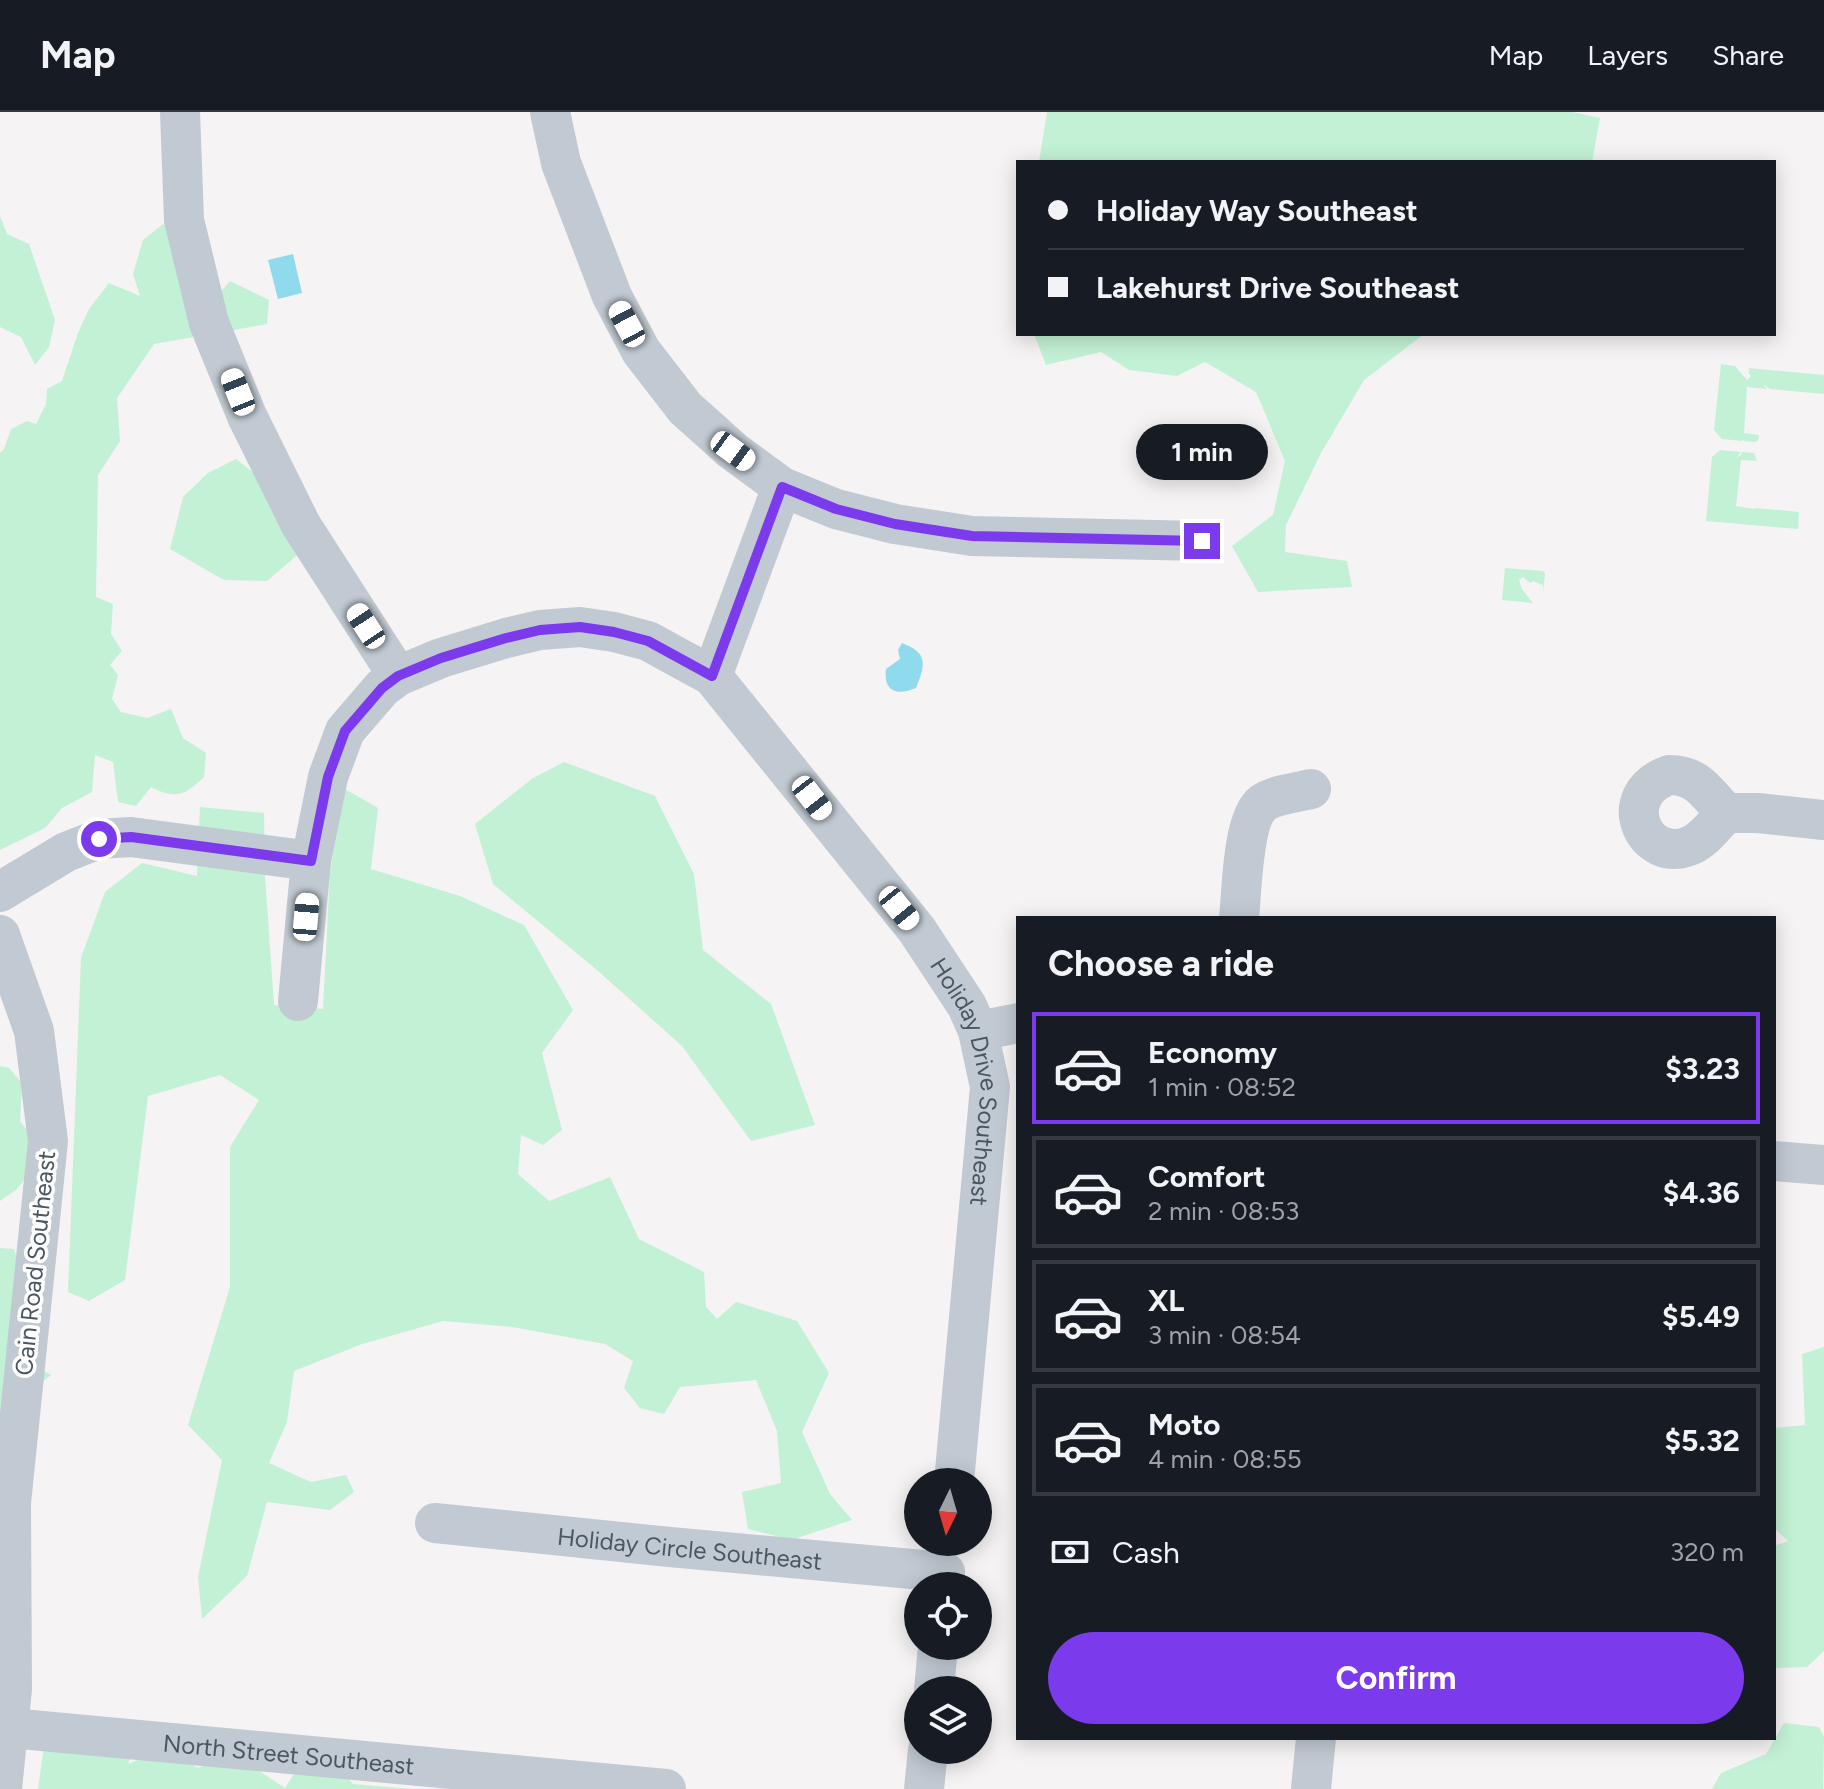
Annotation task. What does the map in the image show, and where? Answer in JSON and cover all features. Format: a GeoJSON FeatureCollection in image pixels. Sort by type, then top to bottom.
{"type":"FeatureCollection","features":[{"type":"Feature","properties":{"kind":"street"},"geometry":{"type":"LineString","coordinates":[[180,112],[184,220],[209,323],[247,416],[301,525],[398,676]]}},
{"type":"Feature","properties":{"kind":"street"},"geometry":{"type":"LineString","coordinates":[[550,112],[561,163],[612,296],[641,351],[685,408],[733,451],[782,487],[836,509],[895,524],[972,536],[1202,541]]}},
{"type":"Feature","properties":{"kind":"street"},"geometry":{"type":"LineString","coordinates":[[712,676],[782,487]]}},
{"type":"Feature","properties":{"kind":"street","name":"Holiday Drive Southeast"},"geometry":{"type":"LineString","coordinates":[[298,1001],[311,861],[328,777],[345,731],[382,688],[398,676],[441,658],[540,630],[580,627],[648,641],[712,676],[917,930],[967,1006],[978,1031],[990,1087],[955,1468]]}},
{"type":"Feature","properties":{"kind":"street"},"geometry":{"type":"LineString","coordinates":[[1239,916],[1246,842],[1253,815],[1263,803],[1311,789]]}},
{"type":"Feature","properties":{"kind":"street"},"geometry":{"type":"LineString","coordinates":[[1726,813],[1824,820]]}},
{"type":"Feature","properties":{"kind":"street"},"geometry":{"type":"LineString","coordinates":[[0,892],[66,852],[99,839],[131,837],[311,861]]}},
{"type":"Feature","properties":{"kind":"street","name":"Cain Road Southeast"},"geometry":{"type":"LineString","coordinates":[[0,935],[34,1031],[48,1141],[11,1503],[12,1689],[2,1789]]}},
{"type":"Feature","properties":{"kind":"street"},"geometry":{"type":"LineString","coordinates":[[978,1031],[1016,1023]]}},
{"type":"Feature","properties":{"kind":"street"},"geometry":{"type":"LineString","coordinates":[[1776,1161],[1824,1165]]}},
{"type":"Feature","properties":{"kind":"street","name":"Holiday Circle Southeast"},"geometry":{"type":"LineString","coordinates":[[435,1523],[670,1547],[946,1567]]}},
{"type":"Feature","properties":{"kind":"street","name":"North Street Southeast"},"geometry":{"type":"LineString","coordinates":[[10,1728],[666,1789]]}},
{"type":"Feature","properties":{"kind":"street"},"geometry":{"type":"LineString","coordinates":[[1311,1789],[1316,1740]]}},
{"type":"Feature","properties":{"kind":"street"},"geometry":{"type":"LineString","coordinates":[[924,1789],[927,1764]]}},
{"type":"Feature","properties":{"kind":"green space"},"geometry":{"type":"Polygon","coordinates":[[[1047,112],[1572,112],[1600,118],[1592,160],[1039,160],[1047,112]]]}},
{"type":"Feature","properties":{"kind":"green space"},"geometry":{"type":"Polygon","coordinates":[[[0,216],[7,234],[29,244],[55,320],[49,347],[35,365],[21,337],[0,327],[0,216]]]}},
{"type":"Feature","properties":{"kind":"green space"},"geometry":{"type":"Polygon","coordinates":[[[163,224],[199,252],[213,301],[230,281],[269,300],[267,324],[154,344],[117,398],[120,441],[98,475],[96,597],[113,604],[111,634],[122,651],[110,665],[118,675],[112,699],[121,712],[147,718],[171,709],[183,738],[206,753],[204,777],[180,794],[151,787],[136,806],[118,802],[113,762],[95,755],[92,792],[62,808],[45,828],[0,850],[0,453],[11,429],[27,421],[36,424],[46,404],[47,389],[62,381],[89,309],[109,283],[140,296],[133,274],[143,240],[163,224]]]}},
{"type":"Feature","properties":{"kind":"green space"},"geometry":{"type":"Polygon","coordinates":[[[1035,336],[1421,336],[1364,380],[1321,453],[1286,525],[1285,552],[1347,561],[1352,587],[1258,592],[1232,546],[1273,515],[1285,461],[1256,392],[1205,362],[1177,376],[1129,370],[1101,352],[1046,365],[1035,336]]]}},
{"type":"Feature","properties":{"kind":"green space"},"geometry":{"type":"Polygon","coordinates":[[[1721,364],[1735,366],[1747,380],[1751,376],[1748,368],[1824,375],[1824,394],[1770,389],[1763,384],[1767,389],[1747,387],[1744,433],[1759,435],[1758,440],[1722,439],[1714,430],[1721,364]]]}},
{"type":"Feature","properties":{"kind":"green space"},"geometry":{"type":"Polygon","coordinates":[[[1720,450],[1741,452],[1736,458],[1742,452],[1754,453],[1757,461],[1741,460],[1736,506],[1799,512],[1798,529],[1706,521],[1712,457],[1720,450]]]}},
{"type":"Feature","properties":{"kind":"green space"},"geometry":{"type":"Polygon","coordinates":[[[236,459],[272,487],[303,550],[267,581],[224,580],[170,549],[183,497],[208,473],[236,459]]]}},
{"type":"Feature","properties":{"kind":"green space"},"geometry":{"type":"Polygon","coordinates":[[[1505,568],[1543,571],[1545,574],[1543,592],[1543,585],[1533,581],[1530,583],[1523,577],[1519,580],[1522,589],[1533,603],[1502,600],[1505,568]]]}},
{"type":"Feature","properties":{"kind":"green space"},"geometry":{"type":"Polygon","coordinates":[[[564,762],[655,796],[694,874],[703,950],[771,1004],[815,1125],[751,1141],[682,1046],[493,884],[475,824],[533,778],[564,762]]]}},
{"type":"Feature","properties":{"kind":"green space"},"geometry":{"type":"Polygon","coordinates":[[[345,789],[378,808],[371,869],[460,896],[524,925],[573,1010],[542,1053],[562,1130],[543,1145],[521,1135],[518,1174],[549,1201],[610,1177],[639,1239],[704,1272],[706,1307],[717,1319],[736,1302],[797,1321],[829,1373],[802,1432],[830,1494],[852,1520],[791,1540],[748,1529],[742,1492],[781,1483],[777,1431],[756,1380],[680,1387],[664,1414],[640,1408],[624,1388],[633,1361],[605,1344],[512,1327],[443,1321],[362,1344],[294,1371],[287,1422],[269,1463],[311,1482],[346,1475],[354,1492],[330,1510],[267,1502],[247,1576],[202,1619],[198,1577],[222,1460],[188,1425],[230,1287],[230,1147],[259,1100],[220,1075],[148,1096],[125,1280],[89,1301],[68,1292],[81,958],[105,892],[142,863],[197,876],[200,807],[264,813],[274,1005],[323,1009],[330,872],[345,789]]]}},
{"type":"Feature","properties":{"kind":"green space"},"geometry":{"type":"Polygon","coordinates":[[[0,1066],[9,1068],[22,1083],[20,1122],[46,1151],[17,1189],[0,1201],[0,1066]]]}},
{"type":"Feature","properties":{"kind":"green space"},"geometry":{"type":"Polygon","coordinates":[[[0,1248],[14,1249],[23,1274],[26,1361],[51,1375],[30,1392],[0,1478],[0,1248]]]}},
{"type":"Feature","properties":{"kind":"green space"},"geometry":{"type":"Polygon","coordinates":[[[1824,1347],[1824,1651],[1807,1667],[1776,1668],[1776,1545],[1788,1541],[1776,1530],[1776,1428],[1805,1425],[1802,1354],[1824,1347]]]}},
{"type":"Feature","properties":{"kind":"green space"},"geometry":{"type":"Polygon","coordinates":[[[1784,1723],[1819,1727],[1824,1737],[1823,1789],[1712,1789],[1721,1773],[1766,1754],[1784,1723]]]}},
{"type":"Feature","properties":{"kind":"green space"},"geometry":{"type":"Polygon","coordinates":[[[135,1742],[128,1764],[165,1749],[198,1768],[232,1753],[285,1788],[294,1774],[328,1756],[353,1784],[413,1789],[38,1789],[44,1747],[135,1742]]]}},
{"type":"Feature","properties":{"kind":"water"},"geometry":{"type":"Polygon","coordinates":[[[293,254],[302,293],[278,299],[268,260],[293,254]]]}},
{"type":"Feature","properties":{"kind":"water"},"geometry":{"type":"Polygon","coordinates":[[[902,643],[917,651],[923,666],[916,688],[898,692],[889,687],[886,669],[900,659],[898,650],[902,643]]]}},
{"type":"Feature","properties":{"kind":"route"},"geometry":{"type":"LineString","coordinates":[[99,839],[131,837],[311,861],[328,777],[345,731],[382,688],[398,676],[441,658],[506,638],[540,630],[580,627],[614,632],[648,641],[712,676],[782,487],[836,509],[895,524],[972,536],[1202,541]]}}]}
